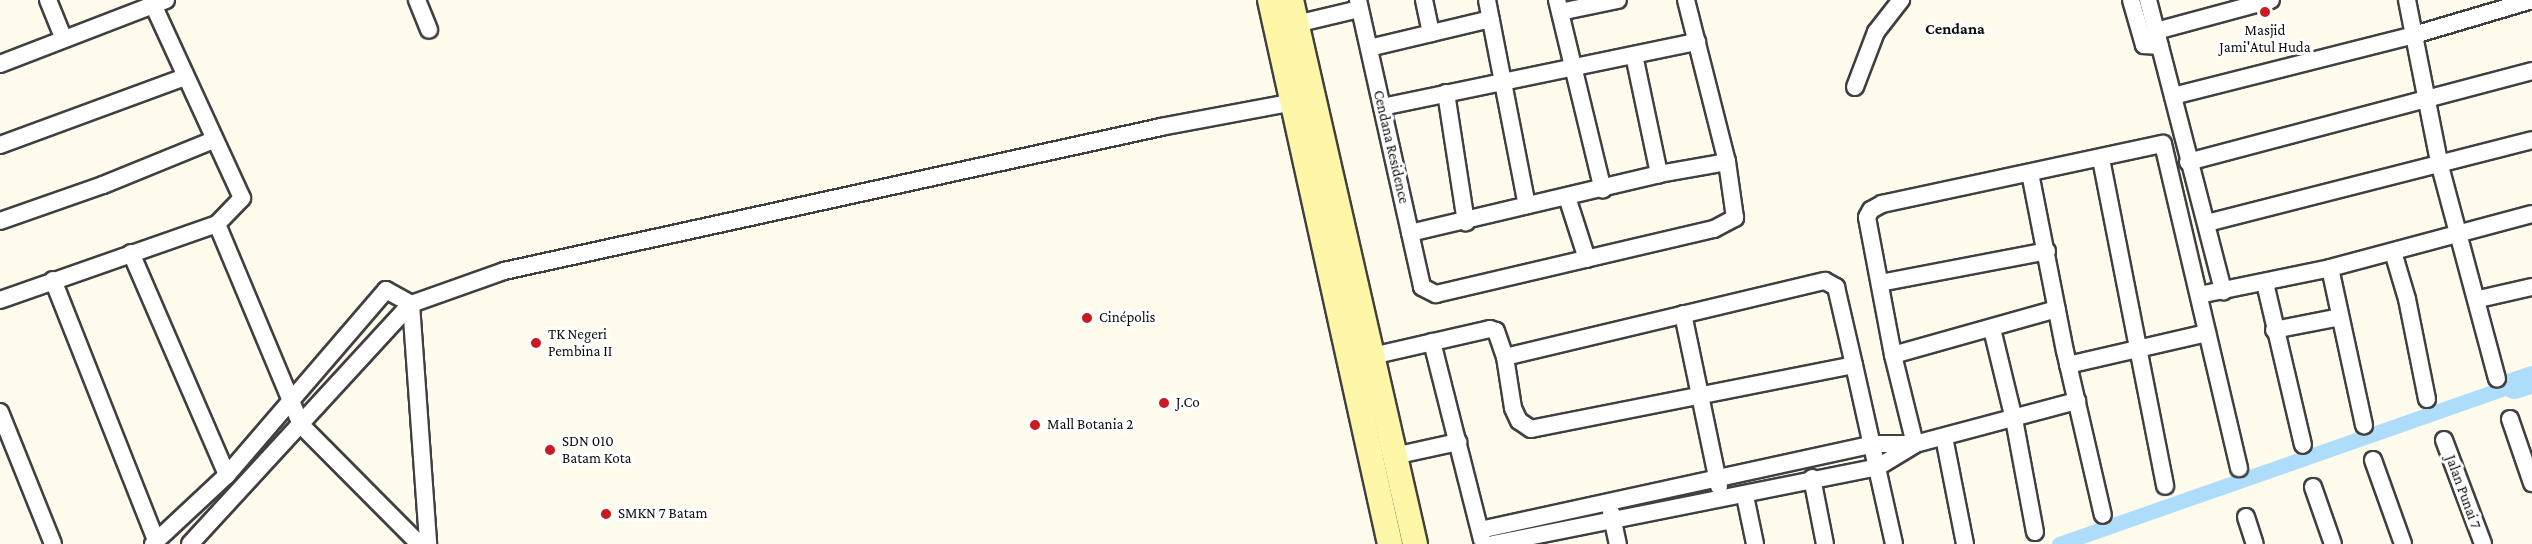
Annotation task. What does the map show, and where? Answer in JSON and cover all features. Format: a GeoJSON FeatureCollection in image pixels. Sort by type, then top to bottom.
{"type":"FeatureCollection","features":[{"type":"Feature","properties":{"kind":"main road"},"geometry":{"type":"LineString","coordinates":[[1270,0],[1390,544]]}},
{"type":"Feature","properties":{"kind":"main road"},"geometry":{"type":"LineString","coordinates":[[1291,0],[1414,544]]}},
{"type":"Feature","properties":{"kind":"street"},"geometry":{"type":"LineString","coordinates":[[48,0],[63,37]]}},
{"type":"Feature","properties":{"kind":"street"},"geometry":{"type":"LineString","coordinates":[[417,0],[429,30]]}},
{"type":"Feature","properties":{"kind":"street"},"geometry":{"type":"LineString","coordinates":[[1424,0],[1431,33]]}},
{"type":"Feature","properties":{"kind":"street"},"geometry":{"type":"LineString","coordinates":[[1487,0],[1527,205]]}},
{"type":"Feature","properties":{"kind":"street"},"geometry":{"type":"LineString","coordinates":[[1603,190],[1558,6],[1618,0]]}},
{"type":"Feature","properties":{"kind":"street"},"geometry":{"type":"LineString","coordinates":[[1567,196],[1587,259],[1714,229],[1733,221],[1737,213],[1727,162],[1686,0]]}},
{"type":"Feature","properties":{"kind":"street"},"geometry":{"type":"LineString","coordinates":[[1855,87],[1875,32],[1901,0]]}},
{"type":"Feature","properties":{"kind":"street"},"geometry":{"type":"LineString","coordinates":[[2131,0],[2144,45],[2234,4],[2271,0]]}},
{"type":"Feature","properties":{"kind":"street"},"geometry":{"type":"LineString","coordinates":[[2148,0],[2223,291]]}},
{"type":"Feature","properties":{"kind":"street"},"geometry":{"type":"LineString","coordinates":[[2407,0],[2440,166],[2457,234],[2479,299],[2497,378]]}},
{"type":"Feature","properties":{"kind":"street"},"geometry":{"type":"LineString","coordinates":[[2173,96],[2414,35],[2532,0]]}},
{"type":"Feature","properties":{"kind":"street"},"geometry":{"type":"LineString","coordinates":[[0,64],[63,37],[156,2],[185,77],[213,140],[242,196],[217,224],[0,300]]}},
{"type":"Feature","properties":{"kind":"street","name":"Cendana Residence"},"geometry":{"type":"LineString","coordinates":[[1296,24],[1359,4],[1422,287],[1436,294],[1587,259]]}},
{"type":"Feature","properties":{"kind":"street"},"geometry":{"type":"LineString","coordinates":[[1369,48],[1491,19]]}},
{"type":"Feature","properties":{"kind":"street"},"geometry":{"type":"LineString","coordinates":[[1382,107],[1572,65],[1697,42]]}},
{"type":"Feature","properties":{"kind":"street"},"geometry":{"type":"LineString","coordinates":[[1634,55],[1659,174]]}},
{"type":"Feature","properties":{"kind":"street"},"geometry":{"type":"LineString","coordinates":[[2188,162],[2427,101],[2532,71]]}},
{"type":"Feature","properties":{"kind":"street"},"geometry":{"type":"LineString","coordinates":[[0,145],[185,77]]}},
{"type":"Feature","properties":{"kind":"street"},"geometry":{"type":"LineString","coordinates":[[1446,93],[1466,222]]}},
{"type":"Feature","properties":{"kind":"street"},"geometry":{"type":"LineString","coordinates":[[190,544],[411,304],[504,271],[1161,127],[1294,102]]}},
{"type":"Feature","properties":{"kind":"street"},"geometry":{"type":"LineString","coordinates":[[0,221],[103,185],[213,140]]}},
{"type":"Feature","properties":{"kind":"street"},"geometry":{"type":"LineString","coordinates":[[2207,223],[2440,166],[2532,140]]}},
{"type":"Feature","properties":{"kind":"street"},"geometry":{"type":"LineString","coordinates":[[1915,444],[1893,356],[1867,217],[1876,206],[2163,144],[2239,468]]}},
{"type":"Feature","properties":{"kind":"street"},"geometry":{"type":"LineString","coordinates":[[2101,159],[2165,486]]}},
{"type":"Feature","properties":{"kind":"street"},"geometry":{"type":"LineString","coordinates":[[1410,232],[1466,222],[1527,205],[1603,190],[1659,174],[1727,162]]}},
{"type":"Feature","properties":{"kind":"street"},"geometry":{"type":"LineString","coordinates":[[2030,173],[2047,251],[2056,309],[2103,515]]}},
{"type":"Feature","properties":{"kind":"street"},"geometry":{"type":"LineString","coordinates":[[2199,295],[2330,268],[2532,214]]}},
{"type":"Feature","properties":{"kind":"street"},"geometry":{"type":"LineString","coordinates":[[217,224],[292,396],[301,425],[419,544]]}},
{"type":"Feature","properties":{"kind":"street"},"geometry":{"type":"LineString","coordinates":[[1880,283],[2047,251]]}},
{"type":"Feature","properties":{"kind":"street"},"geometry":{"type":"LineString","coordinates":[[2393,252],[2407,299],[2427,399]]}},
{"type":"Feature","properties":{"kind":"street"},"geometry":{"type":"LineString","coordinates":[[131,253],[227,475]]}},
{"type":"Feature","properties":{"kind":"street"},"geometry":{"type":"LineString","coordinates":[[2330,268],[2364,425]]}},
{"type":"Feature","properties":{"kind":"street"},"geometry":{"type":"LineString","coordinates":[[53,280],[154,542],[227,475],[292,396],[386,290],[411,304]]}},
{"type":"Feature","properties":{"kind":"street"},"geometry":{"type":"LineString","coordinates":[[1504,357],[1830,281],[1840,300],[1894,544]]}},
{"type":"Feature","properties":{"kind":"street"},"geometry":{"type":"LineString","coordinates":[[2265,283],[2274,330],[2303,445]]}},
{"type":"Feature","properties":{"kind":"street"},"geometry":{"type":"LineString","coordinates":[[2479,299],[2532,287]]}},
{"type":"Feature","properties":{"kind":"street"},"geometry":{"type":"LineString","coordinates":[[411,304],[428,544]]}},
{"type":"Feature","properties":{"kind":"street"},"geometry":{"type":"LineString","coordinates":[[1893,356],[2056,309]]}},
{"type":"Feature","properties":{"kind":"street"},"geometry":{"type":"LineString","coordinates":[[1683,314],[1722,498]]}},
{"type":"Feature","properties":{"kind":"street"},"geometry":{"type":"LineString","coordinates":[[2274,330],[2340,316]]}},
{"type":"Feature","properties":{"kind":"street"},"geometry":{"type":"LineString","coordinates":[[1372,356],[1490,329],[1496,331],[1504,357],[1513,408],[1519,422],[1531,429],[1700,398],[1854,365]]}},
{"type":"Feature","properties":{"kind":"street"},"geometry":{"type":"LineString","coordinates":[[1992,329],[2014,418],[2035,532]]}},
{"type":"Feature","properties":{"kind":"street"},"geometry":{"type":"LineString","coordinates":[[2068,365],[2208,333]]}},
{"type":"Feature","properties":{"kind":"street"},"geometry":{"type":"LineString","coordinates":[[1432,342],[1482,537],[1717,476],[1873,444],[1915,444],[2077,402]]}},
{"type":"Feature","properties":{"kind":"street"},"geometry":{"type":"LineString","coordinates":[[0,412],[53,544]]}},
{"type":"Feature","properties":{"kind":"street"},"geometry":{"type":"LineString","coordinates":[[2510,419],[2527,450],[2532,483]]}},
{"type":"Feature","properties":{"kind":"street"},"geometry":{"type":"LineString","coordinates":[[1944,437],[1965,544]]}},
{"type":"Feature","properties":{"kind":"street","name":"Jalan Punai 7"},"geometry":{"type":"LineString","coordinates":[[2444,440],[2483,544]]}},
{"type":"Feature","properties":{"kind":"street"},"geometry":{"type":"LineString","coordinates":[[1394,456],[1458,442]]}},
{"type":"Feature","properties":{"kind":"street"},"geometry":{"type":"LineString","coordinates":[[1493,544],[1613,523],[1722,498],[1745,496],[1812,478],[1878,467],[1915,444]]}},
{"type":"Feature","properties":{"kind":"street"},"geometry":{"type":"LineString","coordinates":[[2373,460],[2403,544]]}},
{"type":"Feature","properties":{"kind":"street"},"geometry":{"type":"LineString","coordinates":[[1812,478],[1825,544]]}},
{"type":"Feature","properties":{"kind":"street"},"geometry":{"type":"LineString","coordinates":[[2313,487],[2334,544]]}},
{"type":"Feature","properties":{"kind":"street"},"geometry":{"type":"LineString","coordinates":[[1745,496],[1755,544]]}},
{"type":"Feature","properties":{"kind":"street"},"geometry":{"type":"LineString","coordinates":[[1610,502],[1618,544]]}},
{"type":"Feature","properties":{"kind":"street"},"geometry":{"type":"LineString","coordinates":[[2246,517],[2256,544]]}},
{"type":"Feature","properties":{"kind":"waterway"},"geometry":{"type":"LineString","coordinates":[[2514,385],[2532,379]]}},
{"type":"Feature","properties":{"kind":"waterway"},"geometry":{"type":"LineString","coordinates":[[2059,544],[2514,385]]}},
{"type":"Feature","properties":{"kind":"place","name":"Masjid Jami'Atul Huda"},"geometry":{"type":"Point","coordinates":[2265,12]}},
{"type":"Feature","properties":{"kind":"place","name":"Cinépolis"},"geometry":{"type":"Point","coordinates":[1087,318]}},
{"type":"Feature","properties":{"kind":"place","name":"TK Negeri Pembina II"},"geometry":{"type":"Point","coordinates":[536,343]}},
{"type":"Feature","properties":{"kind":"place","name":"J.Co"},"geometry":{"type":"Point","coordinates":[1164,403]}},
{"type":"Feature","properties":{"kind":"place","name":"Mall Botania 2"},"geometry":{"type":"Point","coordinates":[1035,425]}},
{"type":"Feature","properties":{"kind":"place","name":"SDN 010 Batam Kota"},"geometry":{"type":"Point","coordinates":[550,450]}},
{"type":"Feature","properties":{"kind":"place","name":"SMKN 7 Batam"},"geometry":{"type":"Point","coordinates":[606,514]}},
{"type":"Feature","properties":{"kind":"district","name":"Cendana"},"geometry":{"type":"Point","coordinates":[1955,29]}}]}
